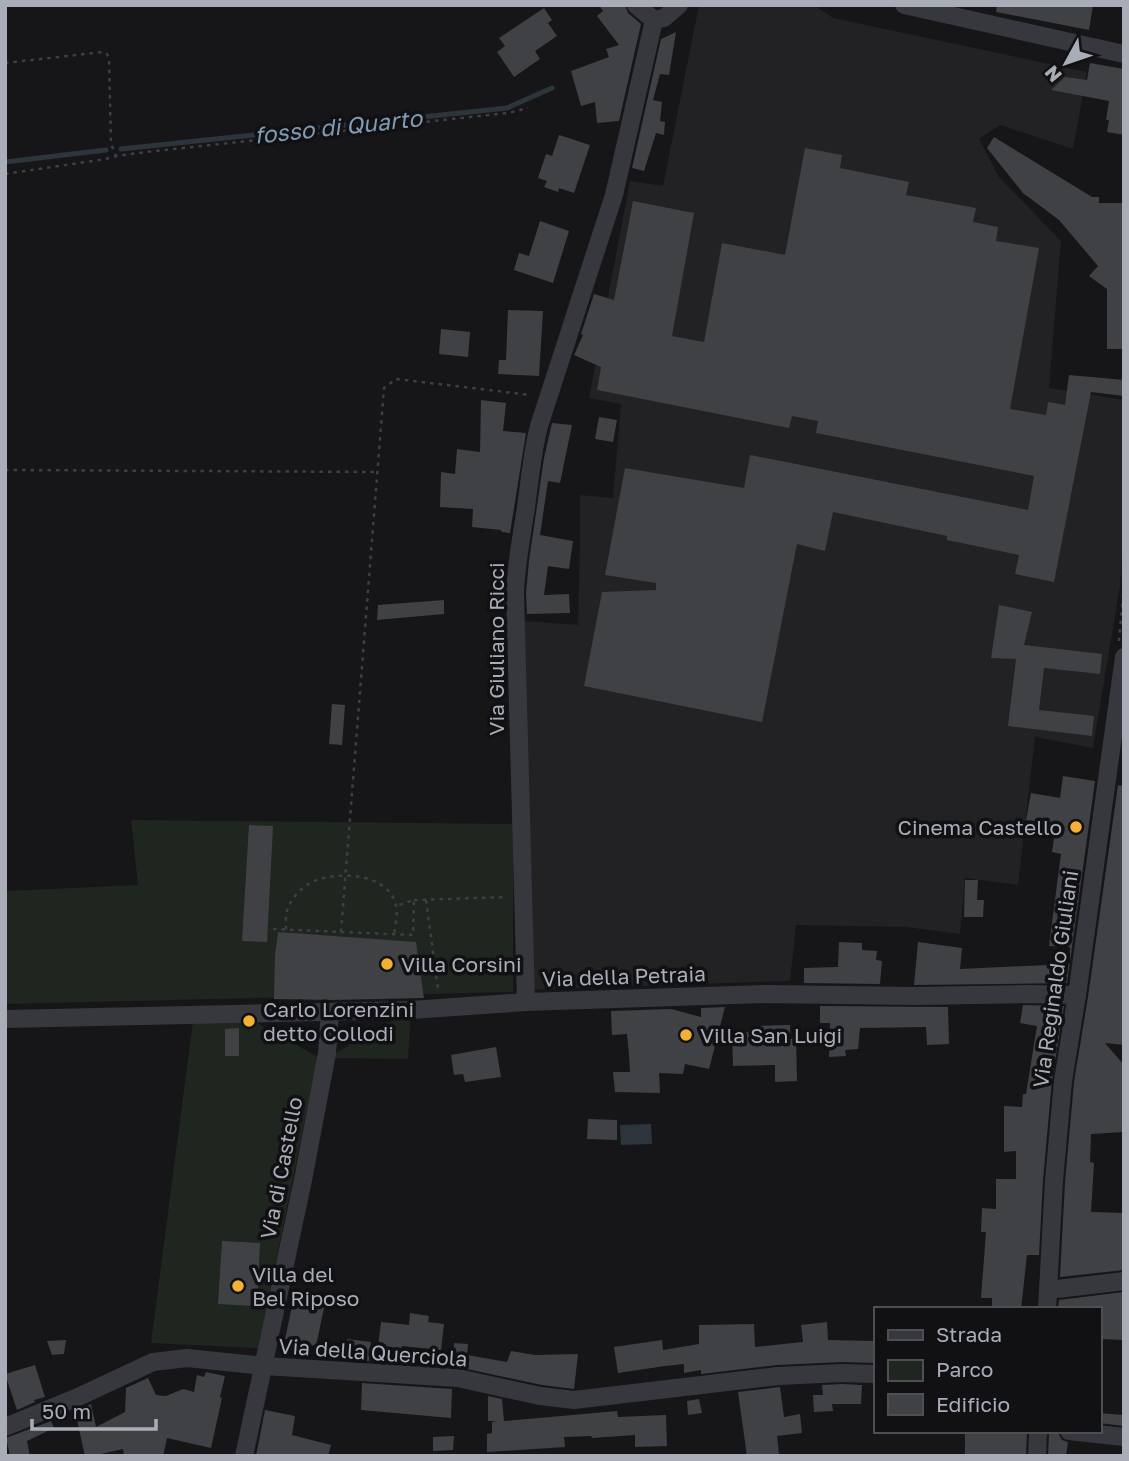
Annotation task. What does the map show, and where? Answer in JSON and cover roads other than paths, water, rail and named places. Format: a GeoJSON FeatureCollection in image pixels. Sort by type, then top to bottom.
{"type":"FeatureCollection","features":[{"type":"Feature","properties":{"kind":"street"},"geometry":{"type":"LineString","coordinates":[[636,5],[654,20],[664,18],[679,5]]}},
{"type":"Feature","properties":{"kind":"street"},"geometry":{"type":"LineString","coordinates":[[904,5],[1124,54]]}},
{"type":"Feature","properties":{"kind":"street","name":"Via Giuliano Ricci"},"geometry":{"type":"LineString","coordinates":[[526,1002],[514,593],[516,568],[533,452],[548,397],[614,195],[654,20]]}},
{"type":"Feature","properties":{"kind":"street","name":"Via Reginaldo Giuliani"},"geometry":{"type":"LineString","coordinates":[[1047,1307],[1060,1106],[1124,657]]}},
{"type":"Feature","properties":{"kind":"street","name":"Via della Petraia"},"geometry":{"type":"LineString","coordinates":[[5,1018],[411,1010],[526,1002],[767,994],[1077,995]]}},
{"type":"Feature","properties":{"kind":"street","name":"Via di Castello"},"geometry":{"type":"LineString","coordinates":[[244,1456],[327,1053],[330,1012]]}},
{"type":"Feature","properties":{"kind":"street"},"geometry":{"type":"LineString","coordinates":[[1049,1290],[1124,1281]]}},
{"type":"Feature","properties":{"kind":"street","name":"Via della Querciola"},"geometry":{"type":"LineString","coordinates":[[5,1427],[153,1362],[187,1358],[264,1366],[458,1378],[540,1396],[574,1400],[778,1376],[874,1374]]}},
{"type":"Feature","properties":{"kind":"street"},"geometry":{"type":"LineString","coordinates":[[1037,1456],[1038,1433]]}},
{"type":"Feature","properties":{"kind":"street"},"geometry":{"type":"LineString","coordinates":[[1087,1433],[1124,1437]]}},
{"type":"Feature","properties":{"kind":"waterway","name":"fosso di Quarto"},"geometry":{"type":"LineString","coordinates":[[121,149],[507,108],[552,88]]}},
{"type":"Feature","properties":{"kind":"waterway","name":"fosso di Quarto"},"geometry":{"type":"LineString","coordinates":[[5,162],[106,150]]}},
{"type":"Feature","properties":{"kind":"place","name":"Cinema Castello"},"geometry":{"type":"Point","coordinates":[1076,827]}},
{"type":"Feature","properties":{"kind":"place","name":"Villa Corsini"},"geometry":{"type":"Point","coordinates":[387,964]}},
{"type":"Feature","properties":{"kind":"place","name":"Carlo Lorenzini detto Collodi"},"geometry":{"type":"Point","coordinates":[249,1021]}},
{"type":"Feature","properties":{"kind":"place","name":"Villa San Luigi"},"geometry":{"type":"Point","coordinates":[686,1035]}},
{"type":"Feature","properties":{"kind":"place","name":"Villa del Bel Riposo"},"geometry":{"type":"Point","coordinates":[238,1286]}}]}
